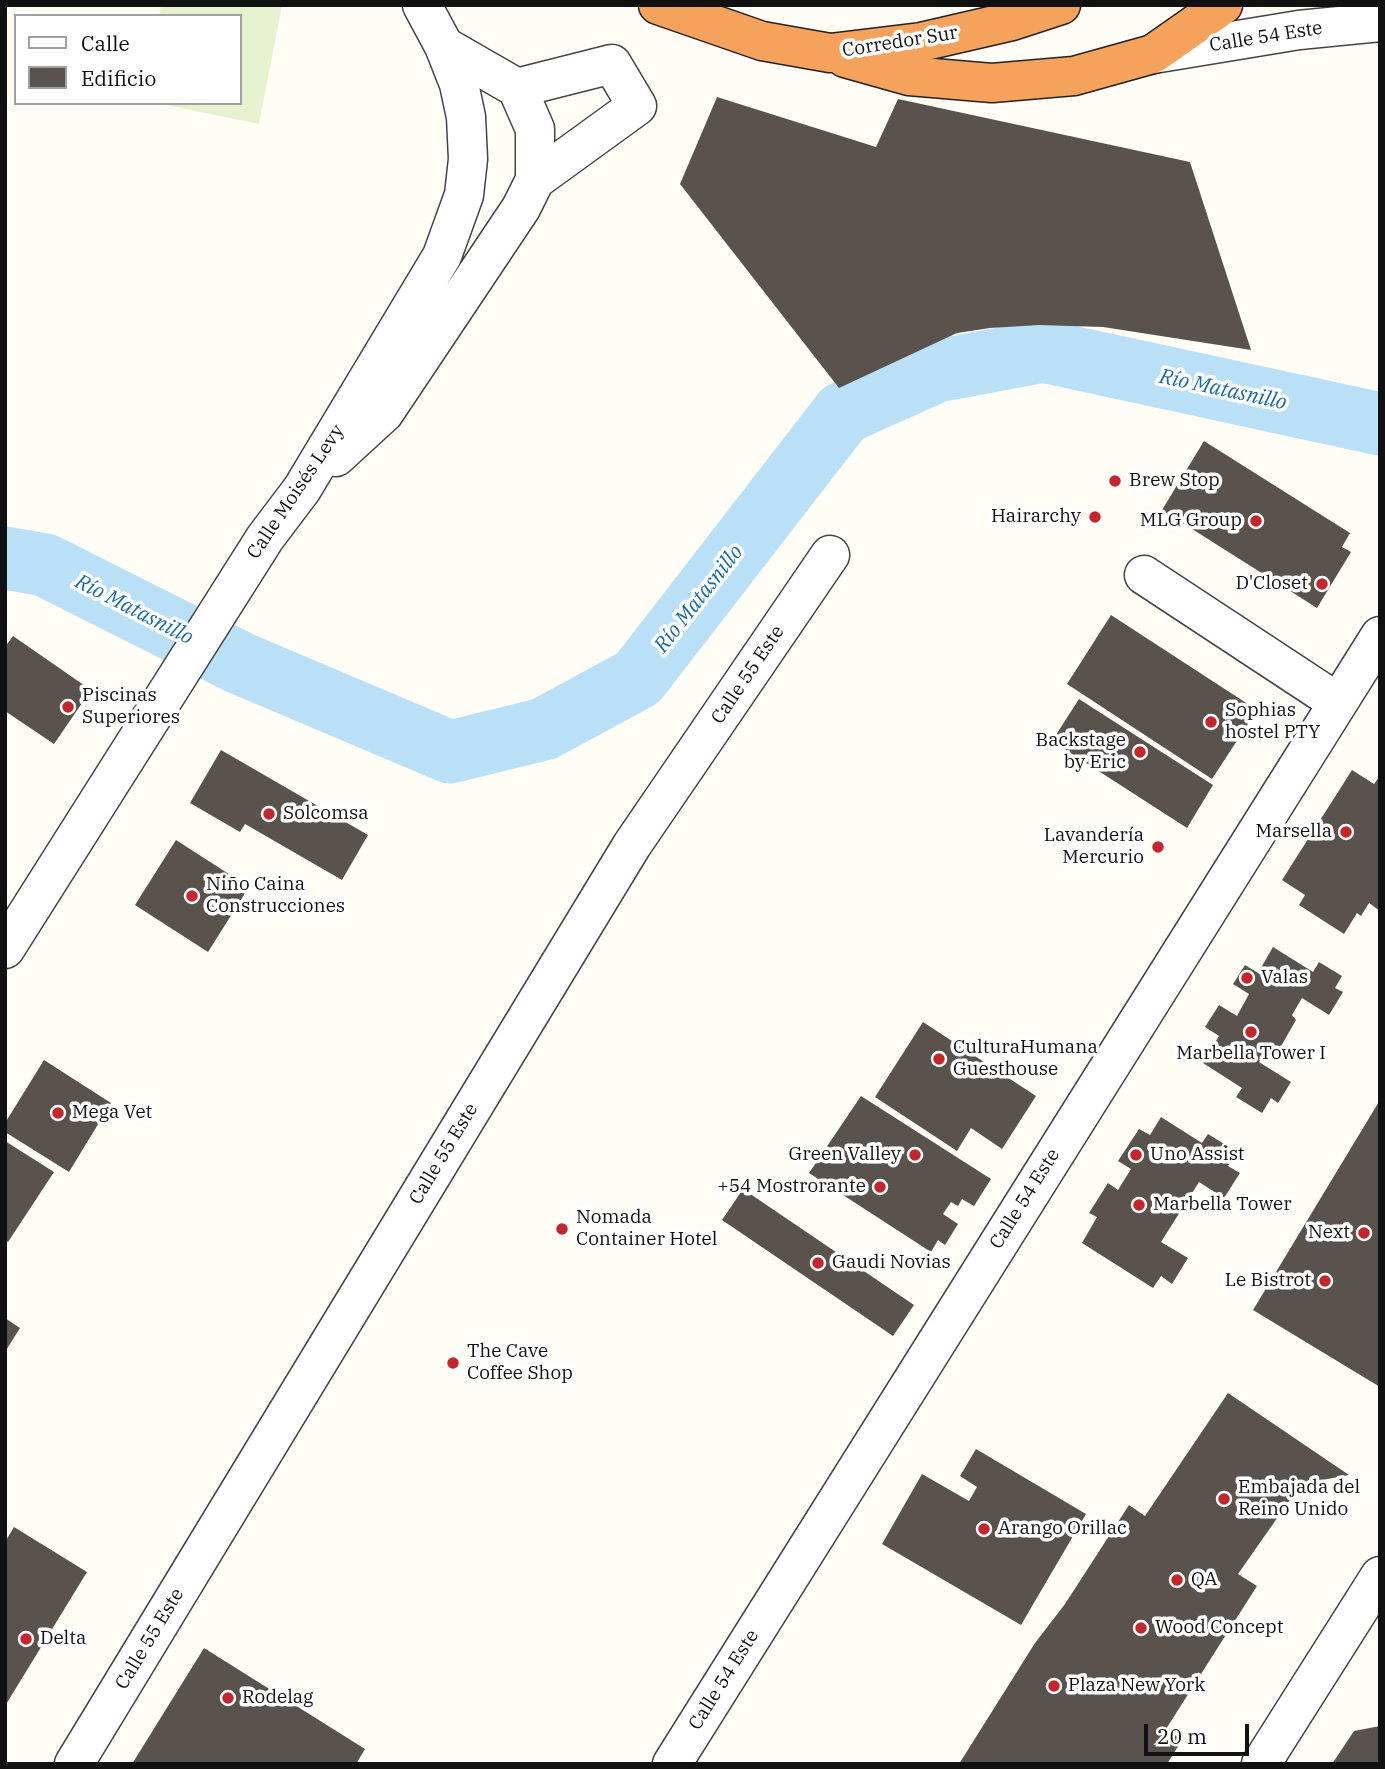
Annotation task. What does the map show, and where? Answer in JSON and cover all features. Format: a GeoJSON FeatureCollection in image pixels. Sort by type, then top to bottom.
{"type":"FeatureCollection","features":[{"type":"Feature","properties":{"kind":"highway","name":"Corredor Sur"},"geometry":{"type":"LineString","coordinates":[[658,5],[762,41],[830,53],[921,43],[1012,21],[1061,5]]}},
{"type":"Feature","properties":{"kind":"highway"},"geometry":{"type":"LineString","coordinates":[[830,53],[909,76],[992,83],[1074,76],[1153,54],[1223,5]]}},
{"type":"Feature","properties":{"kind":"street","name":"Calle Moisés Levy"},"geometry":{"type":"LineString","coordinates":[[5,949],[265,538],[302,489],[442,256],[464,195],[468,159],[466,117],[459,84],[444,46],[422,5]]}},
{"type":"Feature","properties":{"kind":"street","name":"Calle 54 Este"},"geometry":{"type":"LineString","coordinates":[[1153,54],[1299,30],[1380,23]]}},
{"type":"Feature","properties":{"kind":"street"},"geometry":{"type":"LineString","coordinates":[[444,46],[517,88],[535,129],[536,180]]}},
{"type":"Feature","properties":{"kind":"street"},"geometry":{"type":"LineString","coordinates":[[302,489],[384,413],[521,208],[536,180],[637,106],[612,64],[517,88]]}},
{"type":"Feature","properties":{"kind":"street","name":"Calle 55 Este"},"geometry":{"type":"LineString","coordinates":[[74,1764],[632,845],[830,555]]}},
{"type":"Feature","properties":{"kind":"street"},"geometry":{"type":"LineString","coordinates":[[1144,575],[1336,702]]}},
{"type":"Feature","properties":{"kind":"street","name":"Calle 54 Este"},"geometry":{"type":"LineString","coordinates":[[672,1764],[1336,702],[1380,636]]}},
{"type":"Feature","properties":{"kind":"street"},"geometry":{"type":"LineString","coordinates":[[1261,1764],[1380,1576]]}},
{"type":"Feature","properties":{"kind":"green space"},"geometry":{"type":"Polygon","coordinates":[[[161,5],[282,5],[259,124],[166,105],[242,105],[242,14],[159,14],[161,5]]]}},
{"type":"Feature","properties":{"kind":"building"},"geometry":{"type":"Polygon","coordinates":[[[717,97],[876,147],[898,99],[1190,162],[1251,350],[1103,327],[1039,325],[990,328],[957,333],[839,388],[680,184],[717,97]]]}},
{"type":"Feature","properties":{"kind":"building","name":"MLG Group"},"geometry":{"type":"Polygon","coordinates":[[[1204,441],[1350,533],[1342,547],[1351,552],[1317,608],[1162,510],[1204,441]]]}},
{"type":"Feature","properties":{"kind":"building"},"geometry":{"type":"Polygon","coordinates":[[[1111,615],[1257,710],[1212,779],[1067,684],[1111,615]]]}},
{"type":"Feature","properties":{"kind":"building"},"geometry":{"type":"Polygon","coordinates":[[[13,636],[91,690],[54,744],[5,711],[5,647],[13,636]]]}},
{"type":"Feature","properties":{"kind":"building"},"geometry":{"type":"Polygon","coordinates":[[[1079,699],[1213,785],[1187,828],[1052,741],[1079,699]]]}},
{"type":"Feature","properties":{"kind":"building","name":"Solcomsa"},"geometry":{"type":"Polygon","coordinates":[[[221,750],[368,835],[342,880],[245,824],[240,832],[190,803],[221,750]]]}},
{"type":"Feature","properties":{"kind":"building","name":"Marsella"},"geometry":{"type":"Polygon","coordinates":[[[1352,770],[1374,784],[1380,776],[1380,911],[1369,903],[1361,916],[1357,913],[1344,934],[1299,905],[1305,895],[1282,880],[1352,770]]]}},
{"type":"Feature","properties":{"kind":"building","name":"Niño Caina Construcciones"},"geometry":{"type":"Polygon","coordinates":[[[176,840],[249,887],[208,952],[135,905],[176,840]]]}},
{"type":"Feature","properties":{"kind":"building","name":"Marbella Tower I"},"geometry":{"type":"Polygon","coordinates":[[[1273,947],[1313,972],[1319,962],[1342,976],[1335,988],[1343,992],[1329,1015],[1302,998],[1292,1015],[1296,1020],[1280,1048],[1271,1043],[1259,1062],[1291,1082],[1278,1103],[1271,1098],[1262,1113],[1236,1097],[1242,1088],[1203,1063],[1219,1036],[1205,1027],[1219,1005],[1237,1016],[1249,994],[1233,984],[1245,965],[1258,973],[1273,947]]]}},
{"type":"Feature","properties":{"kind":"building","name":"CulturaHumana Guesthouse"},"geometry":{"type":"Polygon","coordinates":[[[923,1022],[1036,1096],[1002,1149],[971,1128],[957,1151],[875,1097],[923,1022]]]}},
{"type":"Feature","properties":{"kind":"building","name":"Mega Vet"},"geometry":{"type":"Polygon","coordinates":[[[44,1060],[111,1103],[69,1172],[5,1132],[5,1123],[44,1060]]]}},
{"type":"Feature","properties":{"kind":"building"},"geometry":{"type":"Polygon","coordinates":[[[861,1096],[991,1179],[974,1206],[962,1199],[958,1206],[951,1202],[943,1214],[958,1224],[945,1245],[938,1240],[931,1252],[809,1173],[861,1096]]]}},
{"type":"Feature","properties":{"kind":"building","name":"Le Bistrot"},"geometry":{"type":"Polygon","coordinates":[[[1380,1100],[1380,1387],[1253,1310],[1380,1100]]]}},
{"type":"Feature","properties":{"kind":"building","name":"Marbella Tower"},"geometry":{"type":"Polygon","coordinates":[[[1161,1117],[1202,1143],[1208,1134],[1237,1152],[1228,1166],[1240,1173],[1224,1198],[1199,1182],[1161,1242],[1188,1258],[1172,1284],[1161,1276],[1153,1288],[1082,1243],[1097,1217],[1089,1213],[1108,1183],[1118,1190],[1131,1169],[1118,1161],[1139,1129],[1150,1135],[1161,1117]]]}},
{"type":"Feature","properties":{"kind":"building"},"geometry":{"type":"Polygon","coordinates":[[[5,1141],[54,1172],[8,1242],[5,1240],[5,1141]]]}},
{"type":"Feature","properties":{"kind":"building","name":"Gaudi Novias"},"geometry":{"type":"Polygon","coordinates":[[[743,1189],[914,1305],[893,1336],[722,1220],[743,1189]]]}},
{"type":"Feature","properties":{"kind":"building"},"geometry":{"type":"Polygon","coordinates":[[[5,1318],[20,1328],[5,1352],[5,1318]]]}},
{"type":"Feature","properties":{"kind":"building"},"geometry":{"type":"Polygon","coordinates":[[[1228,1393],[1349,1475],[1301,1484],[1238,1574],[1257,1586],[1166,1729],[1182,1740],[1167,1764],[959,1764],[1035,1643],[1065,1604],[1129,1505],[1145,1516],[1228,1393]]]}},
{"type":"Feature","properties":{"kind":"building","name":"Arango Orillac"},"geometry":{"type":"Polygon","coordinates":[[[976,1449],[1086,1514],[1021,1625],[882,1544],[922,1474],[969,1501],[977,1487],[960,1476],[976,1449]]]}},
{"type":"Feature","properties":{"kind":"building","name":"Delta"},"geometry":{"type":"Polygon","coordinates":[[[14,1527],[87,1572],[5,1706],[5,1542],[14,1527]]]}},
{"type":"Feature","properties":{"kind":"building","name":"Rodelag"},"geometry":{"type":"Polygon","coordinates":[[[204,1648],[365,1749],[356,1764],[132,1764],[204,1648]]]}},
{"type":"Feature","properties":{"kind":"building"},"geometry":{"type":"Polygon","coordinates":[[[1380,1726],[1380,1764],[1332,1764],[1354,1731],[1380,1726]]]}},
{"type":"Feature","properties":{"kind":"waterway","name":"Río Matasnillo"},"geometry":{"type":"LineString","coordinates":[[5,558],[45,565],[240,663],[450,752],[544,729],[638,678],[843,413],[937,371],[1043,351],[1380,424]]}},
{"type":"Feature","properties":{"kind":"place","name":"Brew Stop"},"geometry":{"type":"Point","coordinates":[1115,481]}},
{"type":"Feature","properties":{"kind":"place","name":"Hairarchy"},"geometry":{"type":"Point","coordinates":[1095,517]}},
{"type":"Feature","properties":{"kind":"place","name":"MLG Group"},"geometry":{"type":"Point","coordinates":[1256,521]}},
{"type":"Feature","properties":{"kind":"place","name":"D'Closet"},"geometry":{"type":"Point","coordinates":[1322,584]}},
{"type":"Feature","properties":{"kind":"place","name":"Piscinas Superiores"},"geometry":{"type":"Point","coordinates":[68,707]}},
{"type":"Feature","properties":{"kind":"place","name":"Sophias hostel PTY"},"geometry":{"type":"Point","coordinates":[1211,722]}},
{"type":"Feature","properties":{"kind":"place","name":"Backstage by Eric"},"geometry":{"type":"Point","coordinates":[1140,752]}},
{"type":"Feature","properties":{"kind":"place","name":"Solcomsa"},"geometry":{"type":"Point","coordinates":[269,814]}},
{"type":"Feature","properties":{"kind":"place","name":"Marsella"},"geometry":{"type":"Point","coordinates":[1346,832]}},
{"type":"Feature","properties":{"kind":"place","name":"Lavandería Mercurio"},"geometry":{"type":"Point","coordinates":[1158,847]}},
{"type":"Feature","properties":{"kind":"place","name":"Niño Caina Construcciones"},"geometry":{"type":"Point","coordinates":[192,896]}},
{"type":"Feature","properties":{"kind":"place","name":"Valas"},"geometry":{"type":"Point","coordinates":[1247,978]}},
{"type":"Feature","properties":{"kind":"place","name":"Marbella Tower I"},"geometry":{"type":"Point","coordinates":[1251,1032]}},
{"type":"Feature","properties":{"kind":"place","name":"CulturaHumana Guesthouse"},"geometry":{"type":"Point","coordinates":[939,1059]}},
{"type":"Feature","properties":{"kind":"place","name":"Mega Vet"},"geometry":{"type":"Point","coordinates":[58,1113]}},
{"type":"Feature","properties":{"kind":"place","name":"Green Valley"},"geometry":{"type":"Point","coordinates":[915,1155]}},
{"type":"Feature","properties":{"kind":"place","name":"Uno Assist"},"geometry":{"type":"Point","coordinates":[1136,1155]}},
{"type":"Feature","properties":{"kind":"place","name":"+54 Mostrorante"},"geometry":{"type":"Point","coordinates":[880,1187]}},
{"type":"Feature","properties":{"kind":"place","name":"Marbella Tower"},"geometry":{"type":"Point","coordinates":[1139,1205]}},
{"type":"Feature","properties":{"kind":"place","name":"Nomada Container Hotel"},"geometry":{"type":"Point","coordinates":[562,1229]}},
{"type":"Feature","properties":{"kind":"place","name":"Next"},"geometry":{"type":"Point","coordinates":[1364,1233]}},
{"type":"Feature","properties":{"kind":"place","name":"Gaudi Novias"},"geometry":{"type":"Point","coordinates":[818,1263]}},
{"type":"Feature","properties":{"kind":"place","name":"Le Bistrot"},"geometry":{"type":"Point","coordinates":[1325,1281]}},
{"type":"Feature","properties":{"kind":"place","name":"The Cave Coffee Shop"},"geometry":{"type":"Point","coordinates":[453,1363]}},
{"type":"Feature","properties":{"kind":"place","name":"Embajada del Reino Unido"},"geometry":{"type":"Point","coordinates":[1224,1499]}},
{"type":"Feature","properties":{"kind":"place","name":"Arango Orillac"},"geometry":{"type":"Point","coordinates":[984,1529]}},
{"type":"Feature","properties":{"kind":"place","name":"QA"},"geometry":{"type":"Point","coordinates":[1177,1580]}},
{"type":"Feature","properties":{"kind":"place","name":"Wood Concept"},"geometry":{"type":"Point","coordinates":[1141,1628]}},
{"type":"Feature","properties":{"kind":"place","name":"Delta"},"geometry":{"type":"Point","coordinates":[26,1639]}},
{"type":"Feature","properties":{"kind":"place","name":"Plaza New York"},"geometry":{"type":"Point","coordinates":[1054,1686]}},
{"type":"Feature","properties":{"kind":"place","name":"Rodelag"},"geometry":{"type":"Point","coordinates":[228,1698]}}]}
